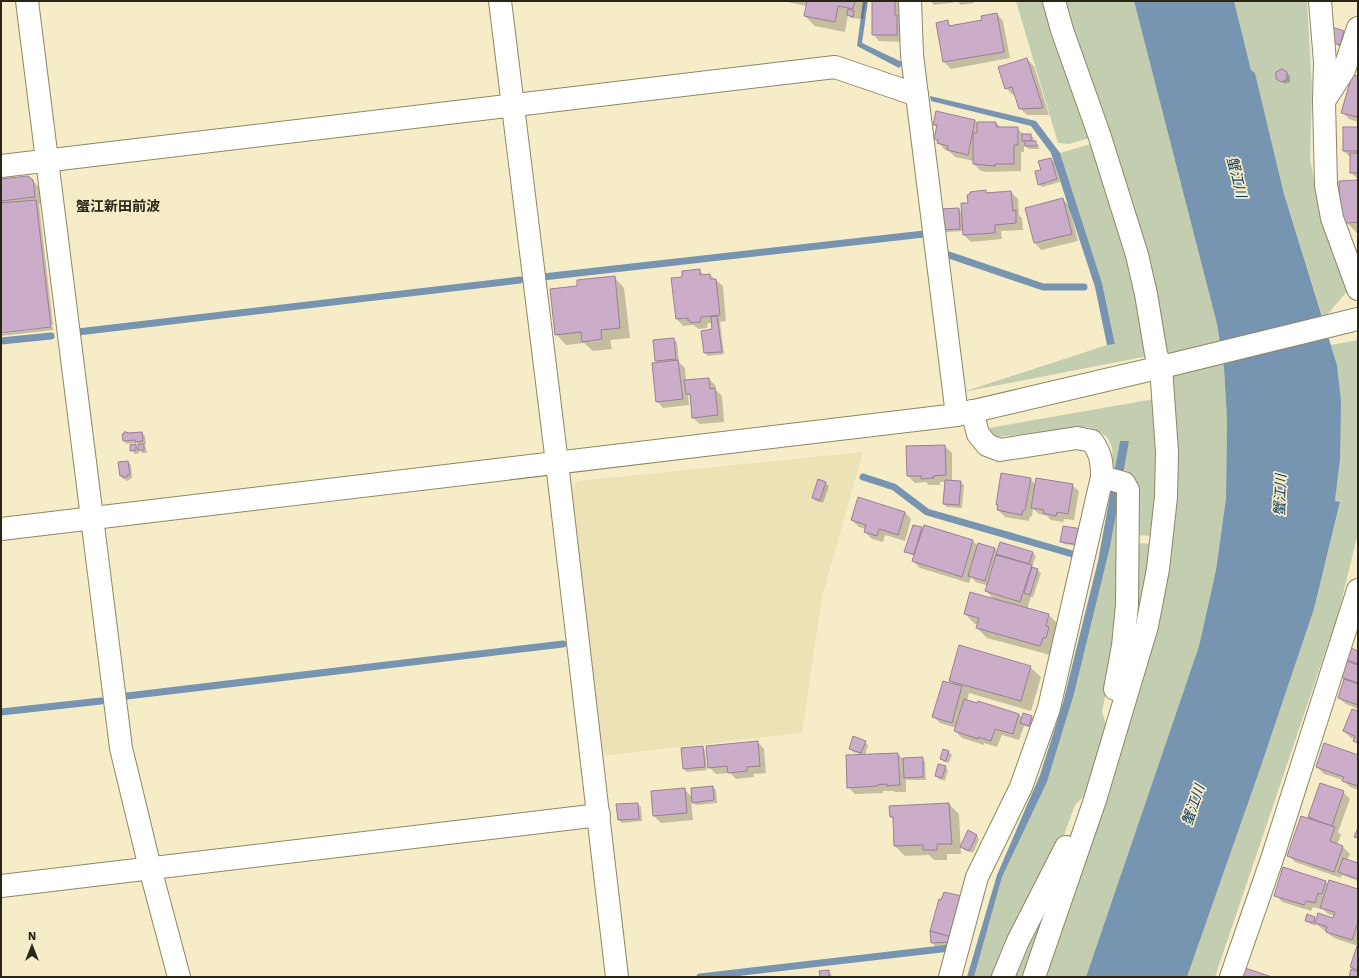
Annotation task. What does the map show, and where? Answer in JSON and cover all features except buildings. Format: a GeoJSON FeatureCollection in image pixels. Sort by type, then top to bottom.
{"type":"FeatureCollection","features":[{"type":"Feature","properties":{"kind":"street"},"geometry":{"type":"LineString","coordinates":[[27,1],[121,748],[150,868],[179,977]]}},
{"type":"Feature","properties":{"kind":"street"},"geometry":{"type":"LineString","coordinates":[[500,1],[557,463],[617,977]]}},
{"type":"Feature","properties":{"kind":"street"},"geometry":{"type":"LineString","coordinates":[[910,1],[912,55],[917,95],[965,413],[987,445],[1000,450],[1077,438],[1092,441],[1098,450],[1102,463],[1112,480],[1128,490],[1127,605],[1124,646],[1113,701],[1121,714]]}},
{"type":"Feature","properties":{"kind":"street"},"geometry":{"type":"LineString","coordinates":[[1034,977],[1095,800],[1147,626],[1158,569],[1166,497],[1167,452],[1165,366],[1156,354],[1146,294],[1137,255],[1100,137],[1062,30],[1054,1]]}},
{"type":"Feature","properties":{"kind":"street"},"geometry":{"type":"LineString","coordinates":[[1320,1],[1325,62],[1324,101],[1326,185],[1332,218],[1358,289]]}},
{"type":"Feature","properties":{"kind":"street"},"geometry":{"type":"LineString","coordinates":[[1324,101],[1344,70],[1358,28]]}},
{"type":"Feature","properties":{"kind":"street"},"geometry":{"type":"LineString","coordinates":[[1,166],[835,67],[917,95]]}},
{"type":"Feature","properties":{"kind":"street"},"geometry":{"type":"LineString","coordinates":[[1,529],[965,413],[1355,319]]}},
{"type":"Feature","properties":{"kind":"street"},"geometry":{"type":"LineString","coordinates":[[950,977],[977,877],[1020,787],[1049,708],[1112,480]]}},
{"type":"Feature","properties":{"kind":"street"},"geometry":{"type":"LineString","coordinates":[[1231,977],[1276,848],[1358,590]]}},
{"type":"Feature","properties":{"kind":"street"},"geometry":{"type":"LineString","coordinates":[[1003,977],[1018,941],[1074,832],[1095,800]]}},
{"type":"Feature","properties":{"kind":"street"},"geometry":{"type":"LineString","coordinates":[[1,886],[598,815]]}},
{"type":"Feature","properties":{"kind":"shaded area"},"geometry":{"type":"Polygon","coordinates":[[[863,452],[822,597],[802,733],[601,756],[567,496],[578,481],[863,452]]]}},
{"type":"Feature","properties":{"kind":"green space"},"geometry":{"type":"Polygon","coordinates":[[[1016,1],[1045,1],[1093,137],[1069,144],[1058,143],[1016,1]]]}},
{"type":"Feature","properties":{"kind":"green space"},"geometry":{"type":"Polygon","coordinates":[[[1062,1],[1134,1],[1217,324],[1224,368],[1227,420],[1226,498],[1216,570],[1199,646],[1086,977],[1039,977],[1154,619],[1168,380],[1062,1]]]}},
{"type":"Feature","properties":{"kind":"green space"},"geometry":{"type":"Polygon","coordinates":[[[1234,1],[1307,1],[1312,88],[1310,159],[1321,215],[1349,289],[1327,315],[1322,315],[1284,194],[1255,73],[1251,70],[1234,1]]]}},
{"type":"Feature","properties":{"kind":"green space"},"geometry":{"type":"Polygon","coordinates":[[[1094,143],[1128,255],[1148,356],[963,392],[1115,343],[1102,283],[1060,153],[1094,143]]]}},
{"type":"Feature","properties":{"kind":"green space"},"geometry":{"type":"Polygon","coordinates":[[[1358,340],[1358,533],[1338,614],[1215,977],[1187,977],[1314,609],[1340,503],[1335,501],[1340,460],[1337,365],[1331,345],[1358,340]]]}},
{"type":"Feature","properties":{"kind":"green space"},"geometry":{"type":"Polygon","coordinates":[[[1154,399],[1159,433],[1155,536],[1133,535],[1133,488],[1127,471],[1123,470],[1129,441],[1120,441],[1115,469],[1109,468],[1112,455],[1111,443],[1106,436],[1091,428],[1087,427],[997,437],[991,434],[989,428],[1154,399]]]}},
{"type":"Feature","properties":{"kind":"green space"},"geometry":{"type":"Polygon","coordinates":[[[1119,492],[1116,647],[1102,711],[1107,729],[1087,793],[1075,805],[1057,854],[997,977],[974,977],[1002,877],[1047,782],[1074,694],[1110,547],[1119,492]]]}},
{"type":"Feature","properties":{"kind":"green space"},"geometry":{"type":"Polygon","coordinates":[[[1134,543],[1156,544],[1144,602],[1126,653],[1134,543]]]}},
{"type":"Feature","properties":{"kind":"green space"},"geometry":{"type":"Polygon","coordinates":[[[1059,872],[1027,977],[1009,977],[1059,872]]]}},
{"type":"Feature","properties":{"kind":"water"},"geometry":{"type":"Polygon","coordinates":[[[863,1],[868,1],[862,43],[904,63],[899,68],[857,46],[863,1]]]}},
{"type":"Feature","properties":{"kind":"water","name":"蟹江川"},"geometry":{"type":"Polygon","coordinates":[[[1134,1],[1234,1],[1251,70],[1255,73],[1284,194],[1337,365],[1341,401],[1340,460],[1335,501],[1340,502],[1314,609],[1187,977],[1086,977],[1199,646],[1216,570],[1226,498],[1227,420],[1224,368],[1217,324],[1134,1]]]}},
{"type":"Feature","properties":{"kind":"water"},"geometry":{"type":"Polygon","coordinates":[[[930,96],[1036,121],[1060,153],[1102,283],[1115,344],[1107,345],[1095,287],[1051,153],[1031,126],[931,101],[930,96]]]}},
{"type":"Feature","properties":{"kind":"water"},"geometry":{"type":"Polygon","coordinates":[[[1120,441],[1129,441],[1110,547],[1074,694],[1047,782],[1002,877],[974,977],[967,977],[997,875],[1040,775],[1063,703],[1098,561],[1120,441]]]}},
{"type":"Feature","properties":{"kind":"waterway"},"geometry":{"type":"LineString","coordinates":[[543,277],[924,234]]}},
{"type":"Feature","properties":{"kind":"waterway"},"geometry":{"type":"LineString","coordinates":[[946,254],[1043,287],[1084,287]]}},
{"type":"Feature","properties":{"kind":"waterway"},"geometry":{"type":"LineString","coordinates":[[78,332],[520,280]]}},
{"type":"Feature","properties":{"kind":"waterway"},"geometry":{"type":"LineString","coordinates":[[1,341],[51,336]]}},
{"type":"Feature","properties":{"kind":"waterway"},"geometry":{"type":"LineString","coordinates":[[863,477],[894,487],[927,512],[1076,555]]}},
{"type":"Feature","properties":{"kind":"waterway"},"geometry":{"type":"LineString","coordinates":[[127,696],[563,644]]}},
{"type":"Feature","properties":{"kind":"waterway"},"geometry":{"type":"LineString","coordinates":[[1,712],[101,701]]}},
{"type":"Feature","properties":{"kind":"waterway"},"geometry":{"type":"LineString","coordinates":[[700,977],[950,948]]}},
{"type":"Feature","properties":{"kind":"district","name":"蟹江新田前波"},"geometry":{"type":"Point","coordinates":[118,206]}}]}
